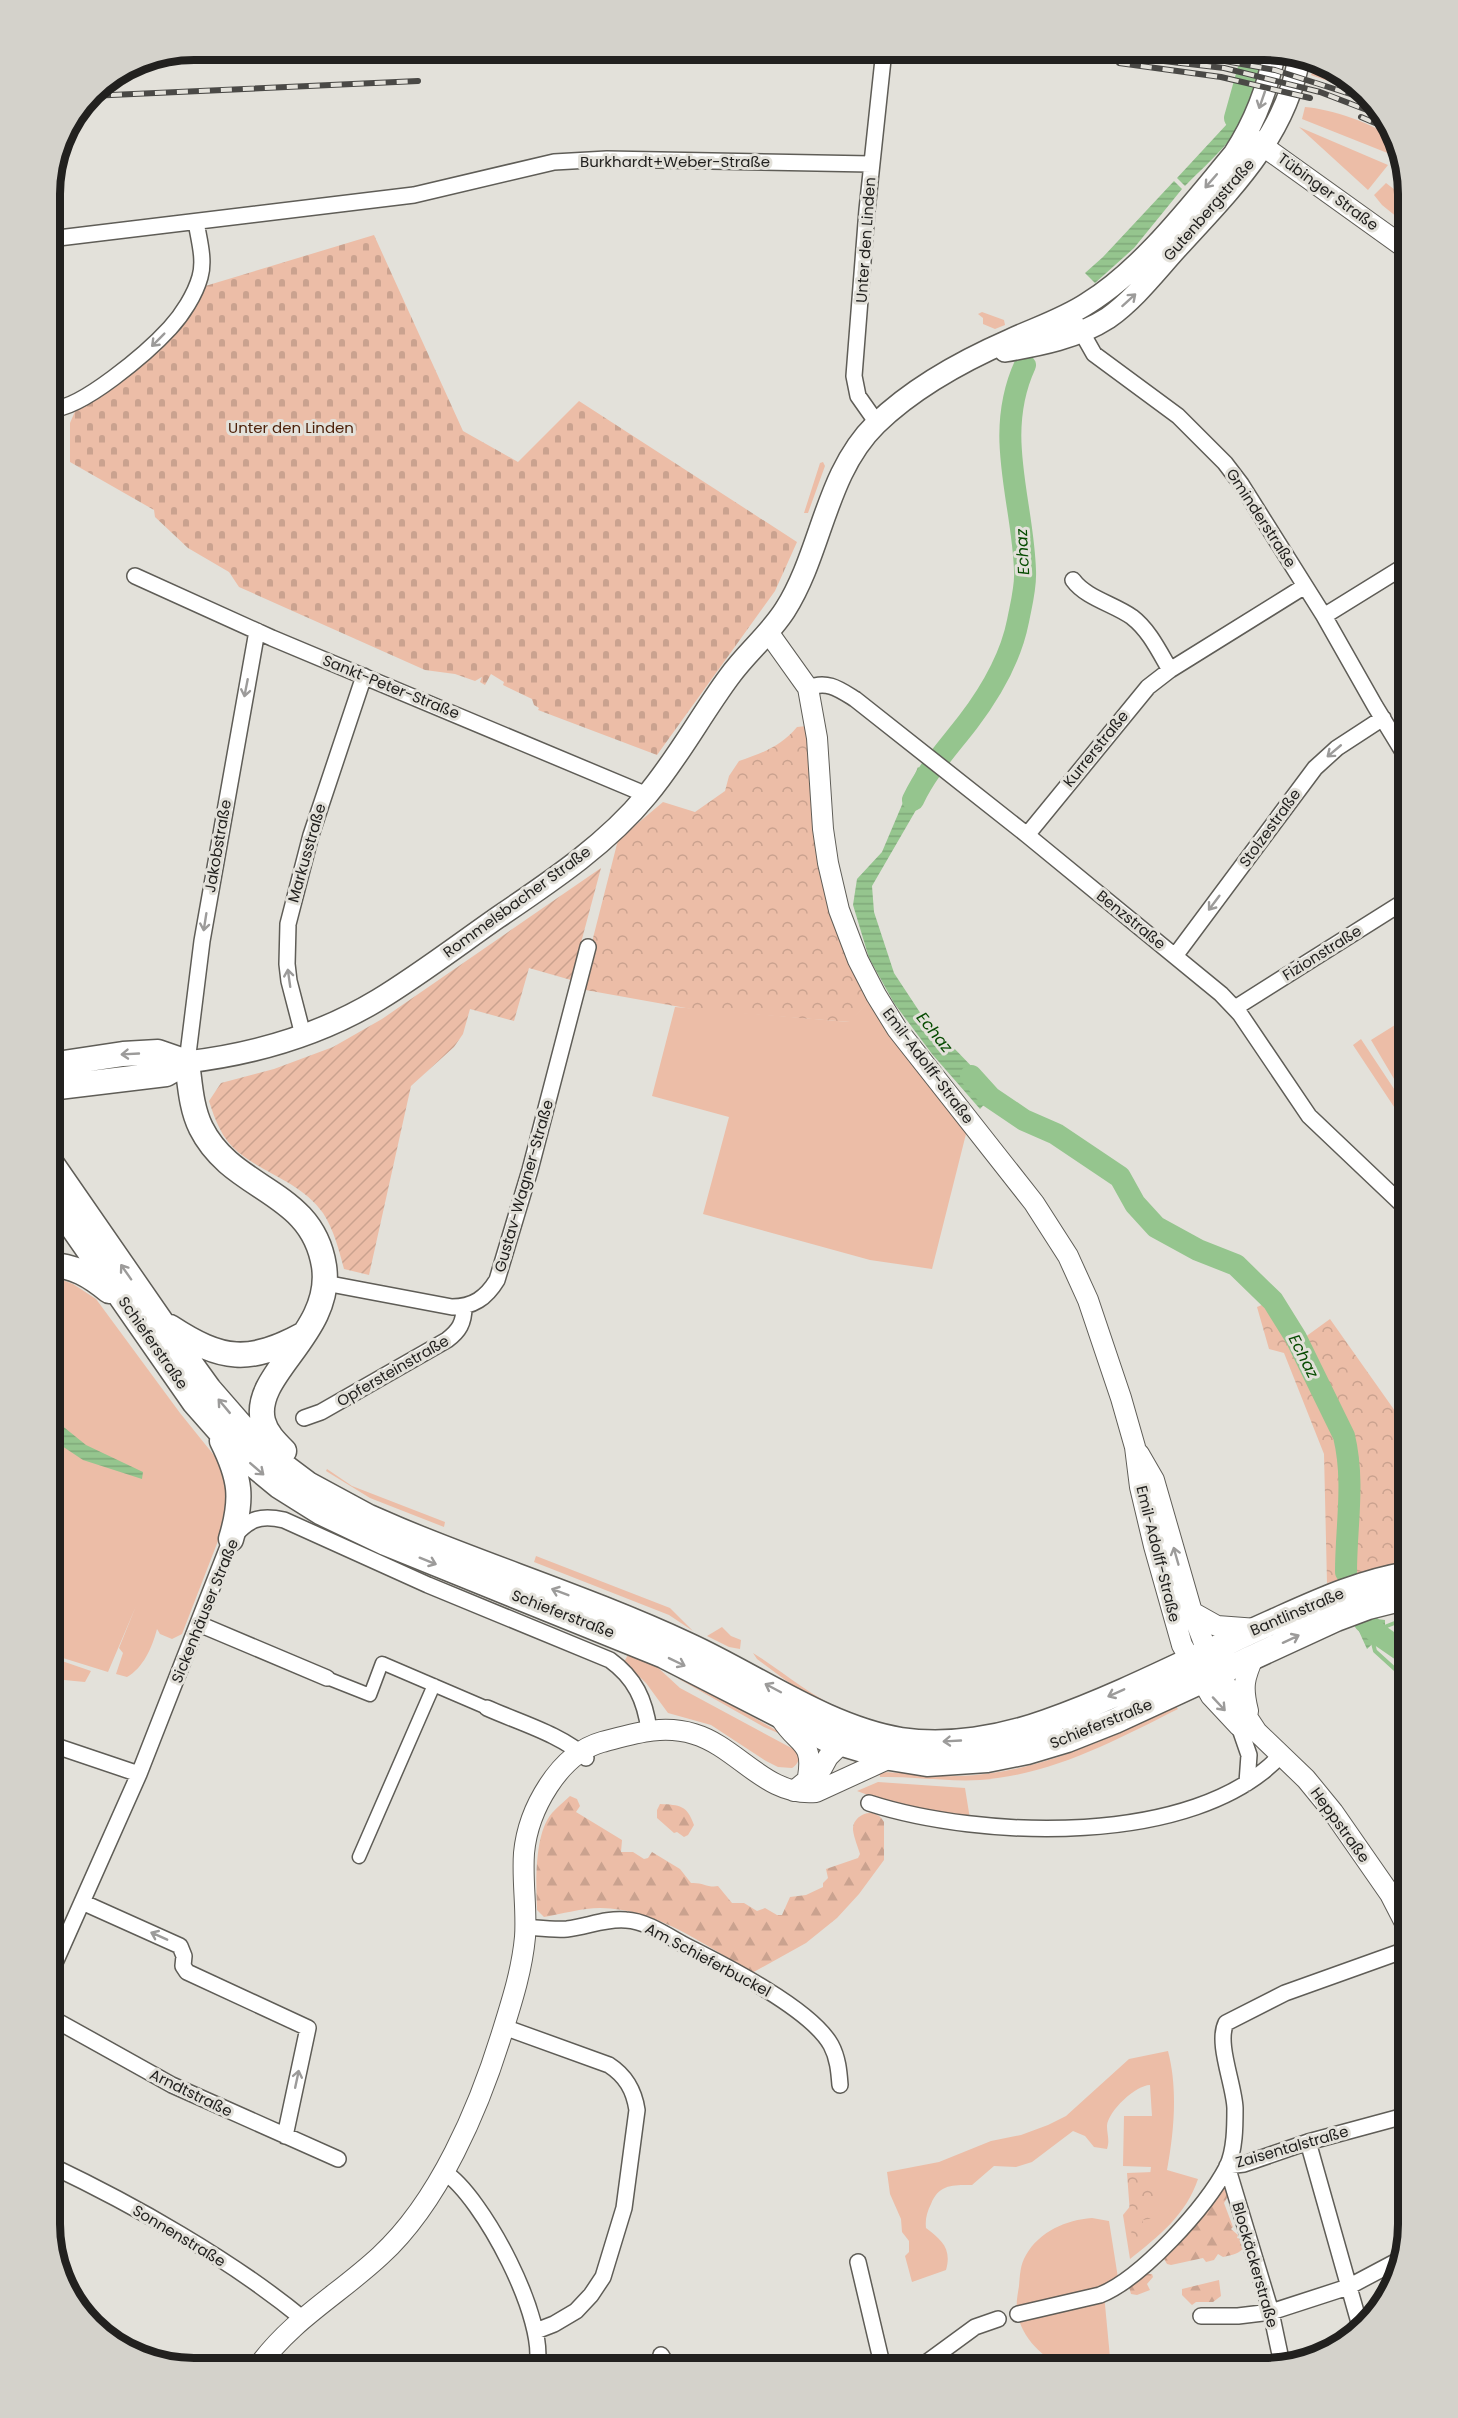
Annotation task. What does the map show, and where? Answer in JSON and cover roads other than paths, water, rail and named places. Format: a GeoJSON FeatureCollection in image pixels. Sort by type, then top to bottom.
{"type":"FeatureCollection","features":[{"type":"Feature","properties":{"kind":"main road","name":"Gutenbergstraße"},"geometry":{"type":"LineString","coordinates":[[1076,323],[1107,318],[1130,300],[1242,176],[1255,140],[1272,60]]}},
{"type":"Feature","properties":{"kind":"main road","name":"Gutenbergstraße"},"geometry":{"type":"LineString","coordinates":[[1255,140],[1282,116],[1297,65]]}},
{"type":"Feature","properties":{"kind":"main road"},"geometry":{"type":"LineString","coordinates":[[768,632],[787,607],[797,587],[844,469],[856,449],[877,423],[922,387],[977,355],[1046,343],[1076,323]]}},
{"type":"Feature","properties":{"kind":"main road","name":"Rommelsbacher Straße"},"geometry":{"type":"LineString","coordinates":[[60,1076],[123,1054],[158,1052],[187,1062],[242,1054],[303,1035],[340,1020],[378,1000],[522,901],[601,841],[647,795],[730,675],[768,632]]}},
{"type":"Feature","properties":{"kind":"main road"},"geometry":{"type":"LineString","coordinates":[[187,1062],[194,1109],[206,1137],[222,1159],[235,1170],[291,1205],[304,1219],[318,1243],[324,1267],[325,1283],[320,1307],[306,1333],[267,1389],[261,1408],[266,1429],[284,1451],[321,1479],[351,1497],[369,1517]]}},
{"type":"Feature","properties":{"kind":"main road","name":"Schieferstraße"},"geometry":{"type":"LineString","coordinates":[[60,1176],[159,1320],[215,1396],[267,1452],[308,1484],[369,1517],[430,1543],[625,1617],[720,1660],[826,1714],[869,1732],[903,1740],[950,1742],[994,1736],[1059,1717],[1143,1681],[1204,1666]]}},
{"type":"Feature","properties":{"kind":"main road","name":"Schieferstraße"},"geometry":{"type":"LineString","coordinates":[[60,1209],[183,1387],[216,1428],[265,1476],[322,1514],[385,1543],[624,1638],[698,1672],[780,1718],[826,1740],[890,1758],[927,1764],[1002,1757],[1067,1740],[1153,1703],[1204,1666]]}},
{"type":"Feature","properties":{"kind":"main road"},"geometry":{"type":"LineString","coordinates":[[60,1266],[70,1267],[84,1273],[124,1302]]}},
{"type":"Feature","properties":{"kind":"main road"},"geometry":{"type":"LineString","coordinates":[[159,1320],[200,1346],[223,1354],[261,1353],[284,1345],[306,1333]]}},
{"type":"Feature","properties":{"kind":"main road"},"geometry":{"type":"LineString","coordinates":[[216,1428],[233,1467],[240,1494],[240,1506],[231,1539]]}},
{"type":"Feature","properties":{"kind":"main road","name":"Bantlinstraße"},"geometry":{"type":"LineString","coordinates":[[1204,1666],[1257,1629],[1346,1591],[1398,1577]]}},
{"type":"Feature","properties":{"kind":"main road","name":"Bantlinstraße"},"geometry":{"type":"LineString","coordinates":[[1204,1666],[1254,1656],[1351,1613],[1398,1600]]}},
{"type":"Feature","properties":{"kind":"main road"},"geometry":{"type":"LineString","coordinates":[[1143,1681],[1153,1703]]}},
{"type":"Feature","properties":{"kind":"street","name":"Unter den Linden"},"geometry":{"type":"LineString","coordinates":[[877,423],[858,396],[854,376],[883,60]]}},
{"type":"Feature","properties":{"kind":"street","name":"Tübinger Straße"},"geometry":{"type":"LineString","coordinates":[[1255,140],[1398,243]]}},
{"type":"Feature","properties":{"kind":"street","name":"Burkhardt+Weber-Straße"},"geometry":{"type":"LineString","coordinates":[[60,238],[414,195],[554,162],[607,159],[872,164]]}},
{"type":"Feature","properties":{"kind":"street"},"geometry":{"type":"LineString","coordinates":[[60,409],[79,401],[128,366],[158,341],[171,326],[200,278],[202,264],[196,222]]}},
{"type":"Feature","properties":{"kind":"street","name":"Gminderstraße"},"geometry":{"type":"LineString","coordinates":[[1076,323],[1090,349],[1104,362],[1178,416],[1225,463],[1241,484],[1324,616],[1398,743]]}},
{"type":"Feature","properties":{"kind":"street"},"geometry":{"type":"LineString","coordinates":[[1324,616],[1398,570]]}},
{"type":"Feature","properties":{"kind":"street","name":"Sankt-Peter-Straße"},"geometry":{"type":"LineString","coordinates":[[135,576],[257,631],[647,795]]}},
{"type":"Feature","properties":{"kind":"street"},"geometry":{"type":"LineString","coordinates":[[1072,580],[1083,590],[1134,618],[1149,635],[1170,669]]}},
{"type":"Feature","properties":{"kind":"street","name":"Kurrerstraße"},"geometry":{"type":"LineString","coordinates":[[1027,835],[1123,714],[1148,687],[1170,669],[1305,586]]}},
{"type":"Feature","properties":{"kind":"street","name":"Jakobstraße"},"geometry":{"type":"LineString","coordinates":[[187,1062],[207,908],[257,631]]}},
{"type":"Feature","properties":{"kind":"street","name":"Emil-Adolff-Straße"},"geometry":{"type":"LineString","coordinates":[[768,632],[808,688],[817,738],[821,811],[828,863],[839,910],[858,960],[897,1029],[1028,1194],[1068,1256],[1104,1346],[1135,1447],[1140,1487],[1174,1622],[1204,1666]]}},
{"type":"Feature","properties":{"kind":"street","name":"Markusstraße"},"geometry":{"type":"LineString","coordinates":[[303,1035],[289,981],[287,945],[294,897],[318,814],[363,676]]}},
{"type":"Feature","properties":{"kind":"street","name":"Benzstraße"},"geometry":{"type":"LineString","coordinates":[[808,688],[822,684],[836,687],[855,699],[1221,993],[1235,1008],[1305,1111],[1398,1200]]}},
{"type":"Feature","properties":{"kind":"street","name":"Stolzestraße"},"geometry":{"type":"LineString","coordinates":[[1175,956],[1315,768],[1337,748],[1383,718]]}},
{"type":"Feature","properties":{"kind":"street","name":"Fizionstraße"},"geometry":{"type":"LineString","coordinates":[[1235,1008],[1398,905]]}},
{"type":"Feature","properties":{"kind":"street","name":"Gustav-Wagner-Straße"},"geometry":{"type":"LineString","coordinates":[[464,1307],[479,1301],[497,1280],[530,1170],[588,947]]}},
{"type":"Feature","properties":{"kind":"street"},"geometry":{"type":"LineString","coordinates":[[325,1283],[438,1305],[464,1307]]}},
{"type":"Feature","properties":{"kind":"street","name":"Opfersteinstraße"},"geometry":{"type":"LineString","coordinates":[[303,1418],[327,1409],[447,1340],[460,1328],[464,1307]]}},
{"type":"Feature","properties":{"kind":"street","name":"Emil-Adolff-Straße"},"geometry":{"type":"LineString","coordinates":[[1135,1447],[1154,1480],[1192,1612],[1204,1666]]}},
{"type":"Feature","properties":{"kind":"street","name":"Sickenhäuser Straße"},"geometry":{"type":"LineString","coordinates":[[60,1952],[139,1774],[231,1539],[251,1521],[271,1517],[284,1520],[428,1585],[597,1654],[623,1669],[632,1679],[643,1701],[649,1730]]}},
{"type":"Feature","properties":{"kind":"street"},"geometry":{"type":"LineString","coordinates":[[1174,1622],[1188,1618],[1192,1612],[1217,1626],[1257,1629]]}},
{"type":"Feature","properties":{"kind":"street"},"geometry":{"type":"LineString","coordinates":[[199,1624],[369,1695],[382,1664],[547,1734],[583,1755]]}},
{"type":"Feature","properties":{"kind":"street"},"geometry":{"type":"LineString","coordinates":[[1247,1783],[1248,1725],[1243,1690],[1244,1681],[1254,1656]]}},
{"type":"Feature","properties":{"kind":"street","name":"Heppstraße"},"geometry":{"type":"LineString","coordinates":[[1204,1666],[1248,1725],[1306,1779],[1333,1812],[1390,1894],[1398,1910]]}},
{"type":"Feature","properties":{"kind":"street"},"geometry":{"type":"LineString","coordinates":[[359,1857],[434,1685]]}},
{"type":"Feature","properties":{"kind":"street"},"geometry":{"type":"LineString","coordinates":[[826,1714],[841,1744],[845,1763],[836,1782]]}},
{"type":"Feature","properties":{"kind":"street"},"geometry":{"type":"LineString","coordinates":[[780,1718],[808,1750],[801,1784],[804,1793],[816,1792],[890,1758]]}},
{"type":"Feature","properties":{"kind":"street"},"geometry":{"type":"LineString","coordinates":[[265,2358],[302,2318],[389,2248],[420,2210],[444,2172],[477,2101],[504,2027],[519,1970],[525,1927],[524,1854],[526,1838],[530,1824],[546,1793],[583,1755],[602,1750],[611,1741],[649,1730],[672,1730],[704,1738],[773,1783],[801,1784],[822,1768],[828,1757],[841,1744],[869,1732]]}},
{"type":"Feature","properties":{"kind":"street"},"geometry":{"type":"LineString","coordinates":[[60,1747],[139,1774]]}},
{"type":"Feature","properties":{"kind":"street"},"geometry":{"type":"LineString","coordinates":[[869,1803],[920,1816],[1004,1828],[1071,1828],[1133,1821],[1207,1802],[1247,1783],[1267,1770],[1281,1755]]}},
{"type":"Feature","properties":{"kind":"street"},"geometry":{"type":"LineString","coordinates":[[82,1902],[180,1946],[184,1956],[183,1966],[187,1972],[308,2028],[285,2136]]}},
{"type":"Feature","properties":{"kind":"street","name":"Am Schieferbuckel"},"geometry":{"type":"LineString","coordinates":[[525,1927],[568,1929],[602,1920],[628,1920],[652,1927],[739,1973],[775,1995],[816,2027],[831,2044],[838,2065],[840,2085]]}},
{"type":"Feature","properties":{"kind":"street"},"geometry":{"type":"LineString","coordinates":[[1227,2166],[1234,2133],[1235,2110],[1223,2036],[1226,2023],[1284,1993],[1398,1953]]}},
{"type":"Feature","properties":{"kind":"street","name":"Arndtstraße"},"geometry":{"type":"LineString","coordinates":[[60,2023],[172,2085],[338,2159]]}},
{"type":"Feature","properties":{"kind":"street"},"geometry":{"type":"LineString","coordinates":[[504,2027],[620,2072],[635,2096],[637,2110],[624,2208],[603,2277],[576,2311],[536,2331]]}},
{"type":"Feature","properties":{"kind":"street","name":"Zaisentalstraße"},"geometry":{"type":"LineString","coordinates":[[1018,2314],[1100,2295],[1129,2278],[1182,2230],[1227,2166],[1244,2164],[1308,2142],[1398,2118]]}},
{"type":"Feature","properties":{"kind":"street"},"geometry":{"type":"LineString","coordinates":[[1308,2142],[1358,2319]]}},
{"type":"Feature","properties":{"kind":"street","name":"Blockäckerstraße"},"geometry":{"type":"LineString","coordinates":[[1227,2166],[1271,2312],[1281,2357]]}},
{"type":"Feature","properties":{"kind":"street","name":"Sonnenstraße"},"geometry":{"type":"LineString","coordinates":[[60,2170],[138,2211],[227,2265],[302,2318]]}},
{"type":"Feature","properties":{"kind":"street"},"geometry":{"type":"LineString","coordinates":[[444,2172],[453,2178],[477,2205],[516,2275],[536,2331],[538,2358]]}},
{"type":"Feature","properties":{"kind":"street"},"geometry":{"type":"LineString","coordinates":[[858,2262],[882,2358]]}},
{"type":"Feature","properties":{"kind":"street"},"geometry":{"type":"LineString","coordinates":[[1201,2316],[1238,2316],[1271,2312],[1348,2287],[1391,2264]]}},
{"type":"Feature","properties":{"kind":"street"},"geometry":{"type":"LineString","coordinates":[[933,2358],[975,2327],[998,2319]]}},
{"type":"Feature","properties":{"kind":"water"},"geometry":{"type":"Polygon","coordinates":[[[1239,87],[1253,90],[1244,118],[1217,155],[1185,186],[1177,178],[1227,124],[1239,87]]]}},
{"type":"Feature","properties":{"kind":"water"},"geometry":{"type":"Polygon","coordinates":[[[1174,181],[1182,189],[1134,248],[1095,283],[1085,273],[1103,257],[1174,181]]]}},
{"type":"Feature","properties":{"kind":"water"},"geometry":{"type":"Polygon","coordinates":[[[918,767],[934,779],[872,886],[874,912],[894,973],[921,1014],[979,1074],[977,1081],[992,1096],[980,1109],[932,1054],[894,1003],[869,958],[853,905],[857,879],[882,852],[918,767]]]}},
{"type":"Feature","properties":{"kind":"water"},"geometry":{"type":"Polygon","coordinates":[[[60,1424],[86,1445],[143,1472],[142,1479],[83,1460],[60,1445],[60,1424]]]}},
{"type":"Feature","properties":{"kind":"water"},"geometry":{"type":"Polygon","coordinates":[[[1377,1619],[1385,1620],[1385,1632],[1367,1649],[1357,1627],[1377,1619]]]}},
{"type":"Feature","properties":{"kind":"waterway","name":"Echaz"},"geometry":{"type":"LineString","coordinates":[[1235,118],[1251,60]]}},
{"type":"Feature","properties":{"kind":"waterway","name":"Echaz"},"geometry":{"type":"LineString","coordinates":[[913,800],[931,769],[984,699],[999,674],[1015,634],[1025,577],[1010,442],[1011,417],[1016,391],[1025,365]]}},
{"type":"Feature","properties":{"kind":"waterway","name":"Echaz"},"geometry":{"type":"LineString","coordinates":[[971,1076],[990,1097],[1024,1120],[1056,1134],[1120,1177],[1135,1204],[1156,1227],[1198,1250],[1236,1265],[1273,1301],[1296,1338],[1344,1436],[1349,1470],[1346,1572]]}},
{"type":"Feature","properties":{"kind":"waterway","name":"Echaz"},"geometry":{"type":"LineString","coordinates":[[1365,1622],[1398,1648]]}},
{"type":"Feature","properties":{"kind":"waterway"},"geometry":{"type":"LineString","coordinates":[[1382,1628],[1398,1623]]}},
{"type":"Feature","properties":{"kind":"waterway"},"geometry":{"type":"LineString","coordinates":[[1373,1643],[1375,1651],[1398,1672]]}},
{"type":"Feature","properties":{"kind":"railway"},"geometry":{"type":"LineString","coordinates":[[1155,60],[1224,68],[1320,92],[1369,111]]}},
{"type":"Feature","properties":{"kind":"railway"},"geometry":{"type":"LineString","coordinates":[[1220,60],[1275,70],[1354,95]]}},
{"type":"Feature","properties":{"kind":"railway"},"geometry":{"type":"LineString","coordinates":[[1119,63],[1221,77],[1310,98]]}},
{"type":"Feature","properties":{"kind":"railway"},"geometry":{"type":"LineString","coordinates":[[103,95],[418,81]]}},
{"type":"Feature","properties":{"kind":"railway"},"geometry":{"type":"LineString","coordinates":[[1361,117],[1378,124]]}}]}
